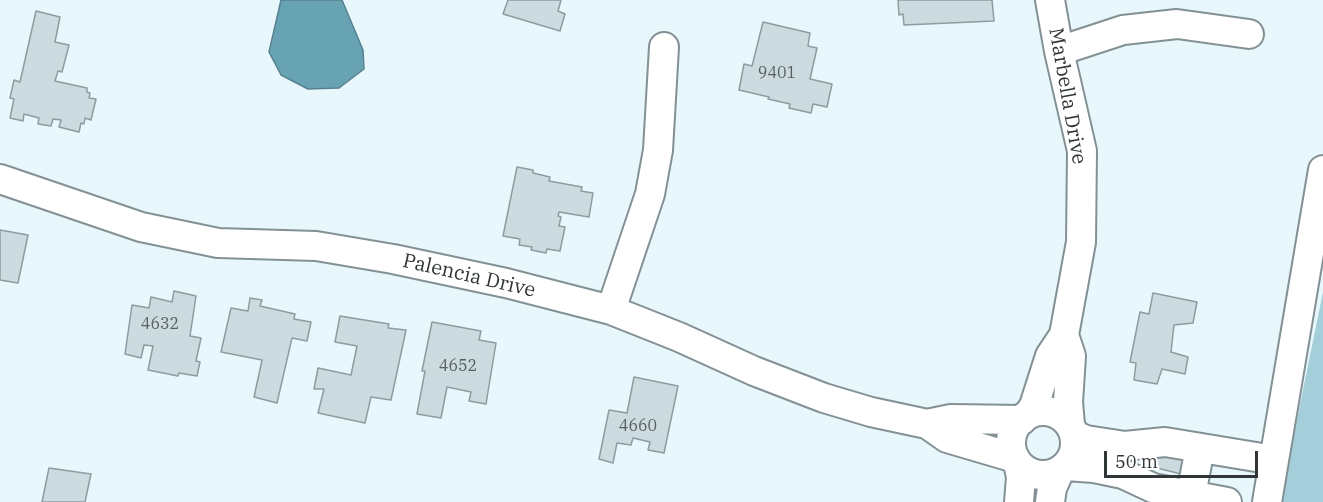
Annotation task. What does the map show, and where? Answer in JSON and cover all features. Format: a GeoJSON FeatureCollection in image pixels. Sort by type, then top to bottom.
{"type":"FeatureCollection","features":[{"type":"Feature","properties":{"kind":"street","name":"Marbella Drive"},"geometry":{"type":"LineString","coordinates":[[1025,418],[1034,406],[1050,356],[1064,335],[1081,242],[1082,151],[1050,0]]}},
{"type":"Feature","properties":{"kind":"street"},"geometry":{"type":"LineString","coordinates":[[1059,51],[1123,30],[1177,24],[1249,34]]}},
{"type":"Feature","properties":{"kind":"street"},"geometry":{"type":"LineString","coordinates":[[611,310],[650,194],[658,150],[664,47]]}},
{"type":"Feature","properties":{"kind":"street"},"geometry":{"type":"LineString","coordinates":[[1268,502],[1323,170]]}},
{"type":"Feature","properties":{"kind":"street","name":"Palencia Drive"},"geometry":{"type":"LineString","coordinates":[[0,179],[152,229],[218,243],[316,246],[393,259],[506,283],[611,310],[824,398],[872,412],[927,424],[947,438],[1016,460]]}},
{"type":"Feature","properties":{"kind":"street","name":"Marbella Drive"},"geometry":{"type":"LineString","coordinates":[[1064,335],[1071,356],[1067,414],[1072,430]]}},
{"type":"Feature","properties":{"kind":"street"},"geometry":{"type":"LineString","coordinates":[[1019,502],[1021,477],[1011,444],[1012,434],[1025,418],[1043,411],[1053,412],[1062,417],[1072,430],[1086,440],[1125,446],[1165,442],[1274,460]]}},
{"type":"Feature","properties":{"kind":"street","name":"Palencia Drive"},"geometry":{"type":"LineString","coordinates":[[927,424],[951,418],[1025,418]]}},
{"type":"Feature","properties":{"kind":"street"},"geometry":{"type":"LineString","coordinates":[[1050,502],[1052,488],[1072,457],[1075,446],[1072,430]]}},
{"type":"Feature","properties":{"kind":"street"},"geometry":{"type":"LineString","coordinates":[[1133,478],[1139,445]]}},
{"type":"Feature","properties":{"kind":"street"},"geometry":{"type":"LineString","coordinates":[[1191,495],[1200,448]]}},
{"type":"Feature","properties":{"kind":"street"},"geometry":{"type":"LineString","coordinates":[[1016,460],[1025,470],[1035,474],[1046,475],[1063,468],[1094,468],[1123,474],[1153,488],[1227,502]]}},
{"type":"Feature","properties":{"kind":"shaded area"},"geometry":{"type":"Polygon","coordinates":[[[281,0],[342,0],[363,50],[364,69],[339,88],[308,89],[281,75],[269,52],[281,0]]]}},
{"type":"Feature","properties":{"kind":"shaded area"},"geometry":{"type":"Polygon","coordinates":[[[1323,292],[1323,502],[1280,502],[1323,292]]]}},
{"type":"Feature","properties":{"kind":"building"},"geometry":{"type":"Polygon","coordinates":[[[508,0],[561,0],[558,11],[565,14],[560,31],[503,14],[508,0]]]}},
{"type":"Feature","properties":{"kind":"building"},"geometry":{"type":"Polygon","coordinates":[[[898,0],[992,0],[994,21],[904,25],[903,14],[899,15],[898,0]]]}},
{"type":"Feature","properties":{"kind":"building"},"geometry":{"type":"Polygon","coordinates":[[[36,11],[60,17],[55,42],[69,45],[62,72],[58,71],[55,81],[87,88],[87,92],[90,93],[89,98],[96,99],[91,120],[85,118],[79,132],[59,127],[61,120],[53,119],[51,126],[38,124],[39,118],[24,114],[23,121],[10,118],[14,99],[10,98],[14,80],[20,82],[36,11]]]}},
{"type":"Feature","properties":{"kind":"building"},"geometry":{"type":"Polygon","coordinates":[[[763,22],[810,33],[808,46],[817,48],[810,79],[832,84],[827,107],[813,104],[811,113],[789,108],[790,104],[768,99],[769,97],[739,90],[744,64],[752,66],[763,22]]]}},
{"type":"Feature","properties":{"kind":"building"},"geometry":{"type":"Polygon","coordinates":[[[517,167],[550,177],[549,181],[582,187],[581,191],[593,193],[589,217],[559,212],[558,216],[561,217],[559,226],[565,227],[560,251],[547,249],[546,253],[531,250],[532,247],[519,245],[520,239],[503,236],[517,167]]]}},
{"type":"Feature","properties":{"kind":"building"},"geometry":{"type":"Polygon","coordinates":[[[0,230],[28,235],[18,283],[0,280],[0,230]]]}},
{"type":"Feature","properties":{"kind":"building"},"geometry":{"type":"Polygon","coordinates":[[[174,291],[196,296],[190,336],[201,338],[196,361],[200,362],[197,376],[179,373],[178,376],[148,370],[153,346],[144,345],[141,358],[125,354],[132,305],[149,308],[151,297],[172,302],[174,291]]]}},
{"type":"Feature","properties":{"kind":"building"},"geometry":{"type":"Polygon","coordinates":[[[1153,293],[1197,302],[1193,323],[1174,325],[1171,352],[1188,357],[1185,374],[1162,369],[1157,384],[1134,380],[1136,363],[1130,362],[1140,312],[1149,314],[1153,293]]]}},
{"type":"Feature","properties":{"kind":"building"},"geometry":{"type":"Polygon","coordinates":[[[250,298],[262,300],[260,306],[295,314],[294,319],[311,322],[307,341],[292,338],[277,403],[254,397],[262,360],[221,352],[231,308],[248,311],[250,298]]]}},
{"type":"Feature","properties":{"kind":"building"},"geometry":{"type":"Polygon","coordinates":[[[340,316],[389,324],[388,328],[406,330],[391,400],[371,397],[365,423],[318,413],[324,389],[314,389],[318,368],[351,375],[357,346],[335,342],[340,316]]]}},
{"type":"Feature","properties":{"kind":"building"},"geometry":{"type":"Polygon","coordinates":[[[432,322],[481,331],[479,340],[496,343],[486,404],[469,401],[471,392],[447,387],[441,418],[417,414],[425,371],[422,371],[432,322]]]}},
{"type":"Feature","properties":{"kind":"building"},"geometry":{"type":"Polygon","coordinates":[[[634,377],[678,386],[664,453],[648,450],[650,442],[633,438],[631,445],[617,443],[613,463],[599,459],[609,410],[627,413],[634,377]]]}},
{"type":"Feature","properties":{"kind":"building"},"geometry":{"type":"Polygon","coordinates":[[[1155,453],[1184,457],[1181,474],[1153,467],[1155,453]]]}},
{"type":"Feature","properties":{"kind":"building"},"geometry":{"type":"Polygon","coordinates":[[[49,468],[91,474],[85,502],[42,502],[49,468]]]}}]}
